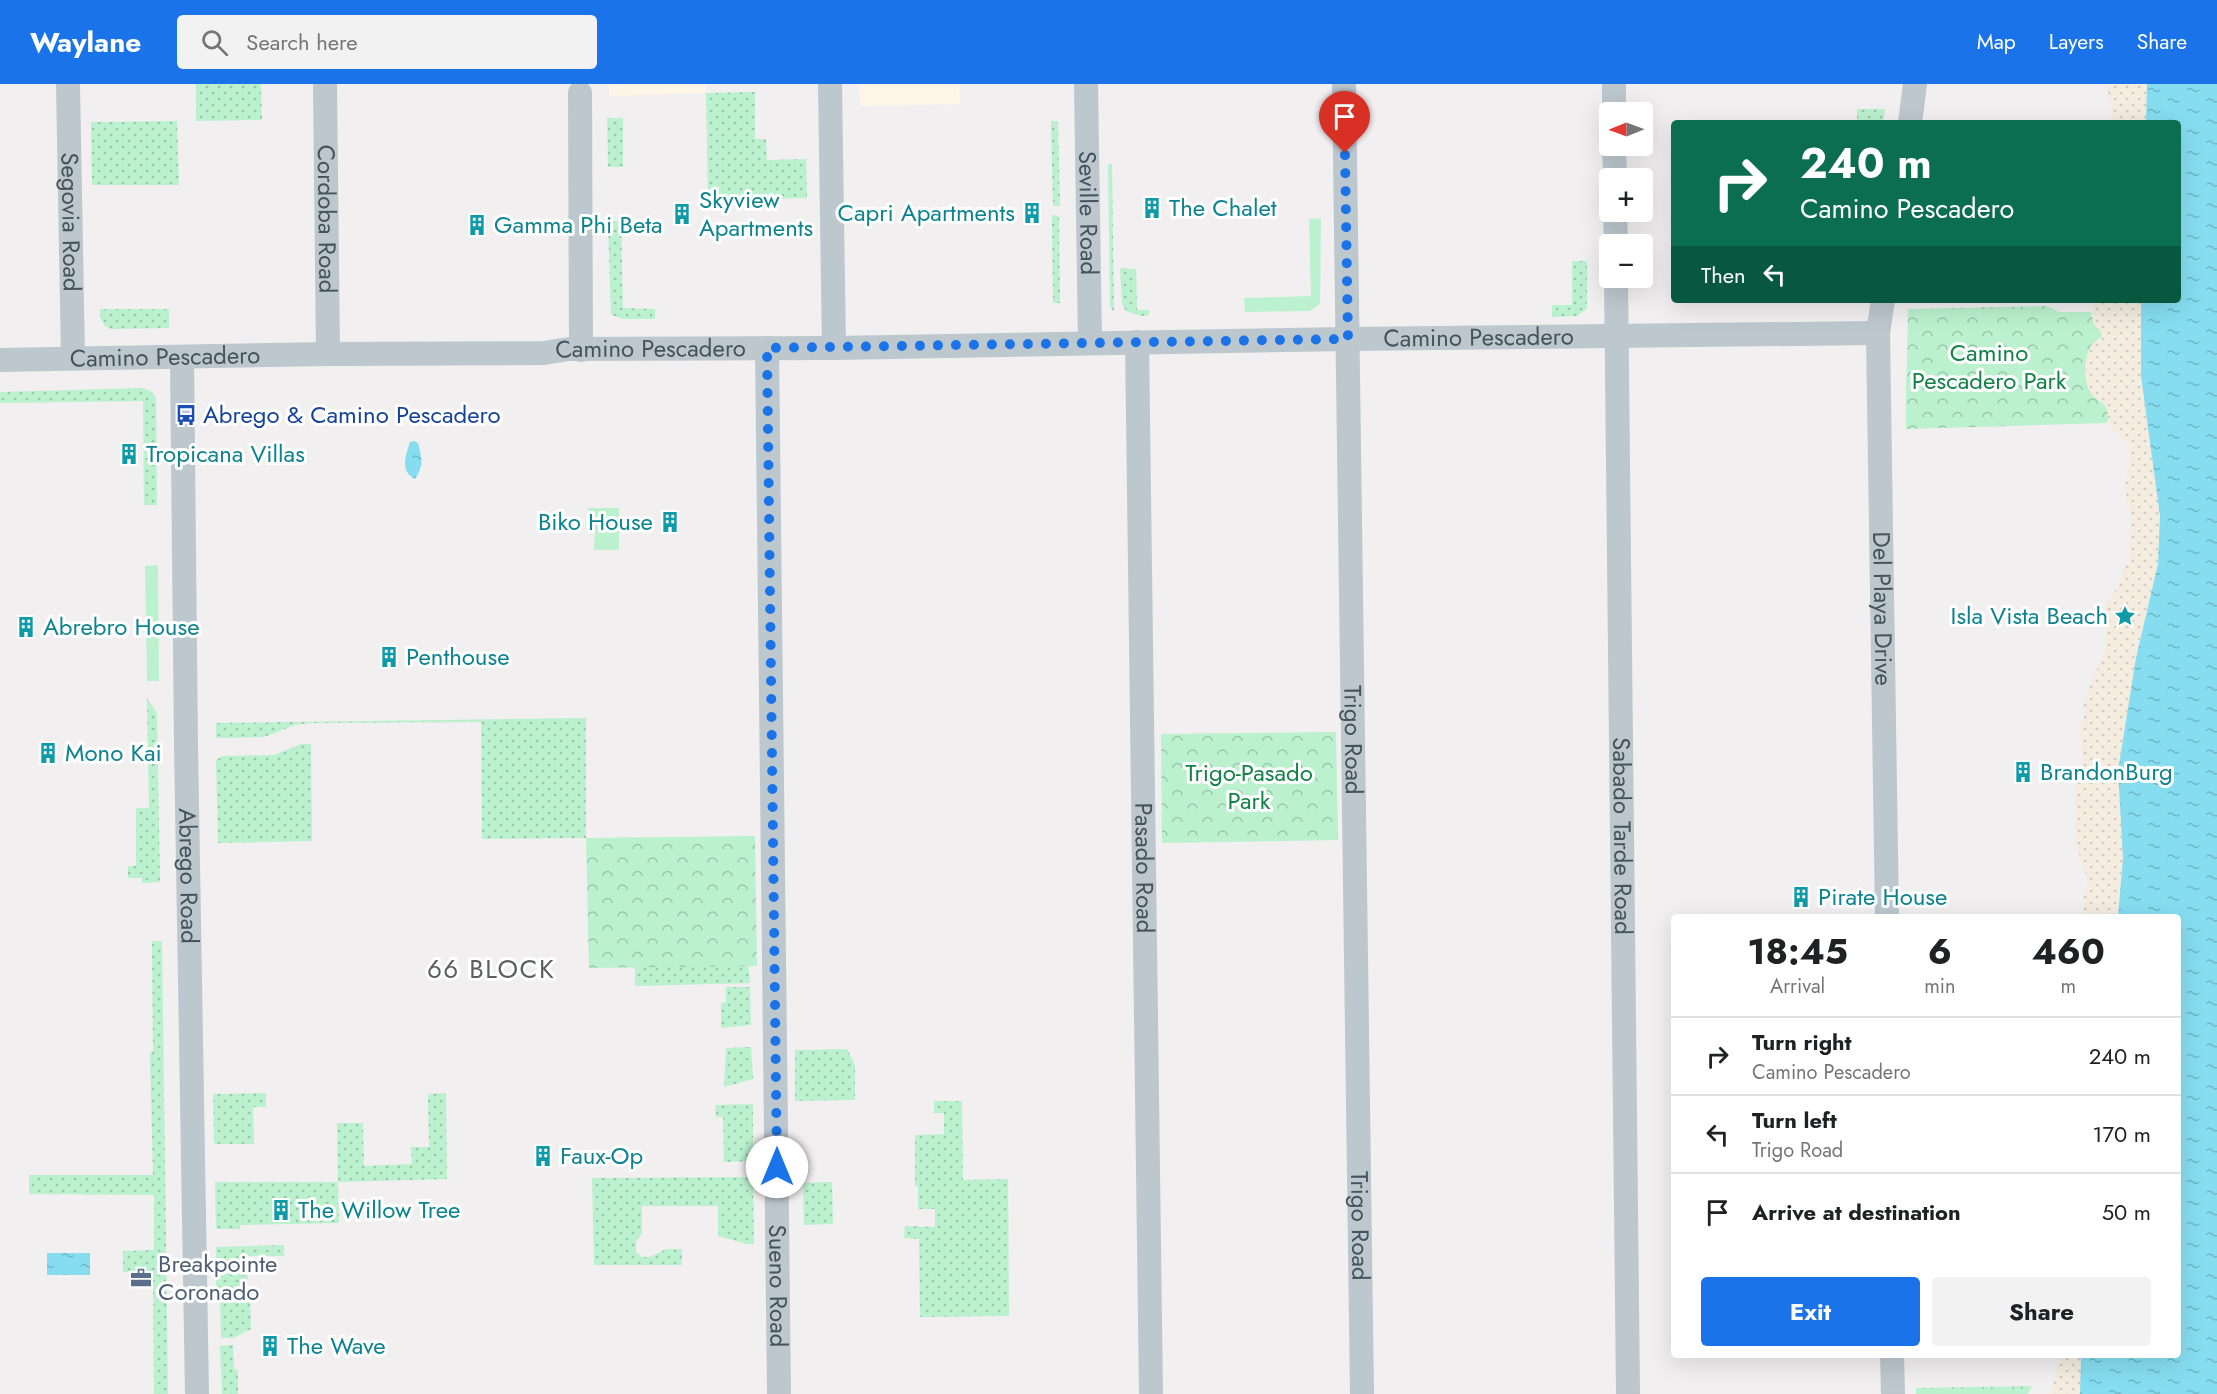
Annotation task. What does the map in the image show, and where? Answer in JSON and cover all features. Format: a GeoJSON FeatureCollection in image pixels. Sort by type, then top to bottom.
{"type":"FeatureCollection","features":[{"type":"Feature","properties":{"kind":"street","name":"Segovia Road"},"geometry":{"type":"LineString","coordinates":[[68,84],[73,358]]}},
{"type":"Feature","properties":{"kind":"street","name":"Cordoba Road"},"geometry":{"type":"LineString","coordinates":[[325,84],[328,354]]}},
{"type":"Feature","properties":{"kind":"street"},"geometry":{"type":"LineString","coordinates":[[830,84],[834,348]]}},
{"type":"Feature","properties":{"kind":"street","name":"Seville Road"},"geometry":{"type":"LineString","coordinates":[[1086,84],[1090,343]]}},
{"type":"Feature","properties":{"kind":"street","name":"Trigo Road"},"geometry":{"type":"LineString","coordinates":[[1344,84],[1362,1394]]}},
{"type":"Feature","properties":{"kind":"street"},"geometry":{"type":"LineString","coordinates":[[1614,84],[1614,102]]}},
{"type":"Feature","properties":{"kind":"street"},"geometry":{"type":"LineString","coordinates":[[1910,120],[1916,84]]}},
{"type":"Feature","properties":{"kind":"street"},"geometry":{"type":"LineString","coordinates":[[580,93],[581,350]]}},
{"type":"Feature","properties":{"kind":"street","name":"Sabado Tarde Road"},"geometry":{"type":"LineString","coordinates":[[1616,288],[1628,1394]]}},
{"type":"Feature","properties":{"kind":"street","name":"Del Playa Drive"},"geometry":{"type":"LineString","coordinates":[[1883,303],[1878,333],[1887,914]]}},
{"type":"Feature","properties":{"kind":"street","name":"Camino Pescadero"},"geometry":{"type":"LineString","coordinates":[[0,360],[1878,333]]}},
{"type":"Feature","properties":{"kind":"street","name":"Pasado Road"},"geometry":{"type":"LineString","coordinates":[[1137,342],[1152,1394]]}},
{"type":"Feature","properties":{"kind":"street","name":"Sueno Road"},"geometry":{"type":"LineString","coordinates":[[767,348],[779,1394]]}},
{"type":"Feature","properties":{"kind":"street","name":"Abrego Road"},"geometry":{"type":"LineString","coordinates":[[182,357],[197,1394]]}},
{"type":"Feature","properties":{"kind":"street"},"geometry":{"type":"LineString","coordinates":[[1892,1358],[1893,1394]]}},
{"type":"Feature","properties":{"kind":"shaded area"},"geometry":{"type":"Polygon","coordinates":[[[609,84],[706,84],[706,93],[609,96],[609,84]]]}},
{"type":"Feature","properties":{"kind":"shaded area"},"geometry":{"type":"Polygon","coordinates":[[[859,84],[959,84],[960,104],[860,106],[859,84]]]}},
{"type":"Feature","properties":{"kind":"green space"},"geometry":{"type":"Polygon","coordinates":[[[196,84],[261,84],[262,120],[196,121],[196,84]]]}},
{"type":"Feature","properties":{"kind":"green space"},"geometry":{"type":"Polygon","coordinates":[[[755,92],[755,139],[766,139],[767,160],[806,159],[807,198],[708,200],[706,93],[755,92]]]}},
{"type":"Feature","properties":{"kind":"green space"},"geometry":{"type":"Polygon","coordinates":[[[1857,109],[1885,109],[1883,120],[1857,120],[1857,109]]]}},
{"type":"Feature","properties":{"kind":"green space"},"geometry":{"type":"Polygon","coordinates":[[[607,118],[623,118],[623,167],[608,167],[607,118]]]}},
{"type":"Feature","properties":{"kind":"green space"},"geometry":{"type":"Polygon","coordinates":[[[177,121],[179,185],[92,185],[91,122],[177,121]]]}},
{"type":"Feature","properties":{"kind":"green space"},"geometry":{"type":"Polygon","coordinates":[[[1051,121],[1058,121],[1060,206],[1053,206],[1051,121]]]}},
{"type":"Feature","properties":{"kind":"green space"},"geometry":{"type":"Polygon","coordinates":[[[1108,164],[1112,164],[1114,312],[1110,306],[1108,164]]]}},
{"type":"Feature","properties":{"kind":"green space"},"geometry":{"type":"Polygon","coordinates":[[[1052,215],[1059,216],[1060,303],[1053,303],[1052,215]]]}},
{"type":"Feature","properties":{"kind":"green space"},"geometry":{"type":"Polygon","coordinates":[[[1321,218],[1320,304],[1310,311],[1245,312],[1244,298],[1311,296],[1309,219],[1321,218]]]}},
{"type":"Feature","properties":{"kind":"green space"},"geometry":{"type":"Polygon","coordinates":[[[608,221],[621,221],[623,308],[655,309],[655,319],[623,319],[611,315],[608,221]]]}},
{"type":"Feature","properties":{"kind":"green space"},"geometry":{"type":"Polygon","coordinates":[[[1572,261],[1587,261],[1587,308],[1578,316],[1552,317],[1552,305],[1572,305],[1572,261]]]}},
{"type":"Feature","properties":{"kind":"green space"},"geometry":{"type":"Polygon","coordinates":[[[1120,268],[1136,269],[1137,310],[1149,310],[1149,315],[1141,316],[1126,311],[1122,304],[1120,268]]]}},
{"type":"Feature","properties":{"kind":"green space","name":"Camino Pescadero Park"},"geometry":{"type":"Polygon","coordinates":[[[2047,306],[2059,312],[2091,312],[2094,325],[2102,336],[2089,350],[2085,366],[2086,378],[2091,393],[2107,410],[2107,423],[1906,429],[1908,309],[2047,306]]]}},
{"type":"Feature","properties":{"kind":"green space"},"geometry":{"type":"Polygon","coordinates":[[[100,309],[169,309],[169,328],[111,329],[105,326],[100,317],[100,309]]]}},
{"type":"Feature","properties":{"kind":"green space"},"geometry":{"type":"Polygon","coordinates":[[[143,388],[156,397],[157,505],[144,505],[143,401],[0,403],[0,392],[143,388]]]}},
{"type":"Feature","properties":{"kind":"green space"},"geometry":{"type":"Polygon","coordinates":[[[588,508],[619,508],[619,550],[594,550],[595,530],[588,521],[588,508]]]}},
{"type":"Feature","properties":{"kind":"green space"},"geometry":{"type":"Polygon","coordinates":[[[158,565],[159,681],[147,681],[145,566],[158,565]]]}},
{"type":"Feature","properties":{"kind":"green space"},"geometry":{"type":"Polygon","coordinates":[[[147,698],[157,713],[160,882],[142,883],[142,878],[128,878],[128,866],[136,866],[136,808],[149,808],[147,698]]]}},
{"type":"Feature","properties":{"kind":"green space"},"geometry":{"type":"Polygon","coordinates":[[[586,718],[586,838],[482,839],[481,722],[311,723],[295,725],[264,737],[216,738],[216,723],[586,718]]]}},
{"type":"Feature","properties":{"kind":"green space","name":"Trigo-Pasado Park"},"geometry":{"type":"Polygon","coordinates":[[[1336,732],[1338,840],[1162,843],[1161,734],[1336,732]]]}},
{"type":"Feature","properties":{"kind":"green space"},"geometry":{"type":"Polygon","coordinates":[[[301,744],[311,744],[312,841],[218,843],[216,760],[222,756],[274,755],[301,744]]]}},
{"type":"Feature","properties":{"kind":"green space"},"geometry":{"type":"Polygon","coordinates":[[[755,836],[757,966],[589,968],[586,838],[755,836]]]}},
{"type":"Feature","properties":{"kind":"green space"},"geometry":{"type":"Polygon","coordinates":[[[588,907],[598,914],[748,962],[750,983],[635,986],[635,967],[637,967],[588,933],[588,907]]]}},
{"type":"Feature","properties":{"kind":"green space"},"geometry":{"type":"Polygon","coordinates":[[[152,941],[162,941],[168,1394],[154,1394],[153,1272],[123,1272],[123,1251],[154,1250],[154,1195],[29,1194],[29,1175],[153,1175],[150,1053],[153,1052],[152,941]]]}},
{"type":"Feature","properties":{"kind":"green space"},"geometry":{"type":"Polygon","coordinates":[[[726,987],[750,987],[751,1025],[721,1028],[721,1003],[726,1002],[726,987]]]}},
{"type":"Feature","properties":{"kind":"green space"},"geometry":{"type":"Polygon","coordinates":[[[751,1047],[753,1079],[724,1087],[726,1048],[751,1047]]]}},
{"type":"Feature","properties":{"kind":"green space"},"geometry":{"type":"Polygon","coordinates":[[[847,1049],[855,1065],[855,1100],[795,1101],[795,1050],[847,1049]]]}},
{"type":"Feature","properties":{"kind":"green space"},"geometry":{"type":"Polygon","coordinates":[[[266,1093],[266,1107],[253,1107],[254,1144],[214,1144],[213,1094],[266,1093]]]}},
{"type":"Feature","properties":{"kind":"green space"},"geometry":{"type":"Polygon","coordinates":[[[446,1093],[447,1179],[338,1182],[337,1123],[363,1123],[364,1166],[412,1164],[411,1147],[429,1147],[428,1094],[446,1093]]]}},
{"type":"Feature","properties":{"kind":"green space"},"geometry":{"type":"Polygon","coordinates":[[[934,1101],[962,1101],[963,1180],[1008,1179],[1009,1316],[920,1317],[919,1239],[904,1238],[905,1226],[935,1227],[935,1209],[918,1209],[918,1187],[915,1186],[915,1135],[944,1134],[944,1113],[934,1113],[934,1101]]]}},
{"type":"Feature","properties":{"kind":"green space"},"geometry":{"type":"Polygon","coordinates":[[[753,1104],[753,1161],[724,1162],[723,1117],[716,1117],[715,1105],[753,1104]]]}},
{"type":"Feature","properties":{"kind":"green space"},"geometry":{"type":"Polygon","coordinates":[[[753,1177],[754,1244],[718,1236],[718,1206],[642,1206],[642,1233],[636,1242],[636,1252],[642,1257],[650,1257],[666,1249],[682,1249],[682,1265],[594,1265],[592,1178],[753,1177]]]}},
{"type":"Feature","properties":{"kind":"green space"},"geometry":{"type":"Polygon","coordinates":[[[215,1182],[338,1182],[339,1223],[240,1225],[240,1229],[216,1229],[215,1182]]]}},
{"type":"Feature","properties":{"kind":"green space"},"geometry":{"type":"Polygon","coordinates":[[[832,1182],[833,1224],[804,1225],[803,1183],[832,1182]]]}},
{"type":"Feature","properties":{"kind":"green space"},"geometry":{"type":"Polygon","coordinates":[[[284,1245],[284,1256],[248,1256],[248,1290],[216,1290],[216,1247],[284,1245]]]}},
{"type":"Feature","properties":{"kind":"green space"},"geometry":{"type":"Polygon","coordinates":[[[220,1296],[250,1298],[251,1329],[233,1338],[221,1338],[220,1296]]]}},
{"type":"Feature","properties":{"kind":"green space"},"geometry":{"type":"Polygon","coordinates":[[[233,1345],[234,1369],[238,1370],[238,1394],[222,1394],[220,1346],[233,1345]]]}},
{"type":"Feature","properties":{"kind":"green space"},"geometry":{"type":"Polygon","coordinates":[[[2032,1386],[2028,1394],[1916,1394],[1916,1388],[2032,1386]]]}},
{"type":"Feature","properties":{"kind":"sand"},"geometry":{"type":"Polygon","coordinates":[[[2106,84],[2147,84],[2146,120],[2111,120],[2112,107],[2106,84]]]}},
{"type":"Feature","properties":{"kind":"sand","name":"Isla Vista Beach"},"geometry":{"type":"Polygon","coordinates":[[[2092,303],[2141,303],[2141,376],[2160,516],[2158,564],[2136,658],[2118,771],[2123,858],[2117,914],[2083,914],[2083,893],[2088,881],[2076,845],[2075,786],[2084,760],[2080,729],[2086,712],[2083,705],[2106,649],[2105,605],[2114,594],[2125,566],[2130,563],[2131,511],[2127,502],[2125,485],[2130,463],[2129,444],[2107,423],[2108,416],[2105,406],[2088,388],[2086,360],[2093,343],[2102,336],[2094,325],[2092,303]]]}},
{"type":"Feature","properties":{"kind":"sand"},"geometry":{"type":"Polygon","coordinates":[[[2060,1358],[2081,1358],[2080,1394],[2050,1394],[2060,1358]]]}},
{"type":"Feature","properties":{"kind":"water"},"geometry":{"type":"Polygon","coordinates":[[[2147,84],[2217,84],[2217,1394],[2080,1394],[2081,1358],[2181,1358],[2181,914],[2118,914],[2123,858],[2118,771],[2136,658],[2158,564],[2160,516],[2141,376],[2141,303],[2181,303],[2181,120],[2146,120],[2147,84]]]}},
{"type":"Feature","properties":{"kind":"water"},"geometry":{"type":"Polygon","coordinates":[[[410,442],[418,443],[421,462],[415,479],[410,476],[405,467],[410,442]]]}},
{"type":"Feature","properties":{"kind":"water"},"geometry":{"type":"Polygon","coordinates":[[[47,1253],[90,1253],[90,1275],[47,1275],[47,1253]]]}},
{"type":"Feature","properties":{"kind":"place","name":"The Chalet"},"geometry":{"type":"Point","coordinates":[1152,208]}},
{"type":"Feature","properties":{"kind":"place","name":"Capri Apartments"},"geometry":{"type":"Point","coordinates":[1032,213]}},
{"type":"Feature","properties":{"kind":"place","name":"Skyview Apartments"},"geometry":{"type":"Point","coordinates":[682,214]}},
{"type":"Feature","properties":{"kind":"place","name":"Gamma Phi Beta"},"geometry":{"type":"Point","coordinates":[477,225]}},
{"type":"Feature","properties":{"kind":"place","name":"Abrego & Camino Pescadero"},"geometry":{"type":"Point","coordinates":[186,415]}},
{"type":"Feature","properties":{"kind":"place","name":"Tropicana Villas"},"geometry":{"type":"Point","coordinates":[129,454]}},
{"type":"Feature","properties":{"kind":"place","name":"Biko House"},"geometry":{"type":"Point","coordinates":[670,522]}},
{"type":"Feature","properties":{"kind":"place","name":"Isla Vista Beach"},"geometry":{"type":"Point","coordinates":[2125,616]}},
{"type":"Feature","properties":{"kind":"place","name":"Abrebro House"},"geometry":{"type":"Point","coordinates":[26,627]}},
{"type":"Feature","properties":{"kind":"place","name":"Penthouse"},"geometry":{"type":"Point","coordinates":[389,657]}},
{"type":"Feature","properties":{"kind":"place","name":"Mono Kai"},"geometry":{"type":"Point","coordinates":[48,753]}},
{"type":"Feature","properties":{"kind":"place","name":"BrandonBurg"},"geometry":{"type":"Point","coordinates":[2023,772]}},
{"type":"Feature","properties":{"kind":"place","name":"Pirate House"},"geometry":{"type":"Point","coordinates":[1801,897]}},
{"type":"Feature","properties":{"kind":"place","name":"Faux-Op"},"geometry":{"type":"Point","coordinates":[543,1156]}},
{"type":"Feature","properties":{"kind":"place","name":"The Willow Tree"},"geometry":{"type":"Point","coordinates":[281,1210]}},
{"type":"Feature","properties":{"kind":"place","name":"Breakpointe Coronado"},"geometry":{"type":"Point","coordinates":[141,1278]}},
{"type":"Feature","properties":{"kind":"place","name":"The Wave"},"geometry":{"type":"Point","coordinates":[270,1346]}},
{"type":"Feature","properties":{"kind":"district","name":"66 BLOCK"},"geometry":{"type":"Point","coordinates":[491,969]}},
{"type":"Feature","properties":{"kind":"route"},"geometry":{"type":"LineString","coordinates":[[777,1167],[767,348],[1348,339],[1345,153]]}}]}
